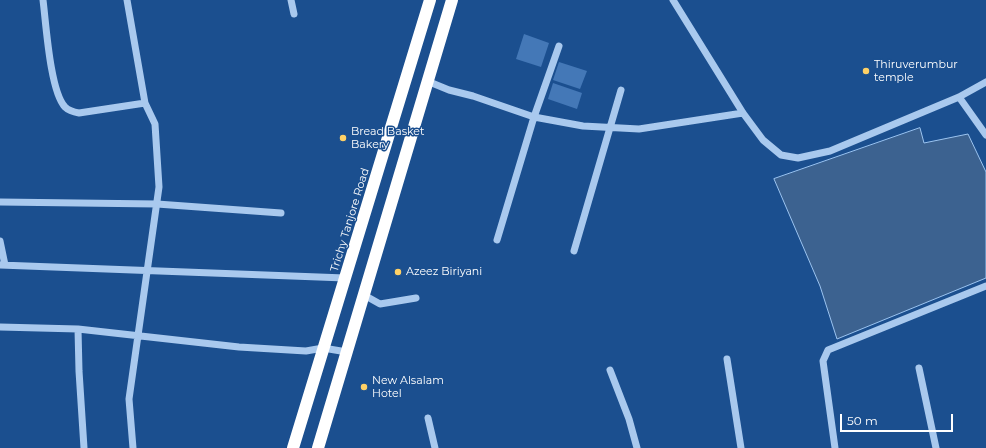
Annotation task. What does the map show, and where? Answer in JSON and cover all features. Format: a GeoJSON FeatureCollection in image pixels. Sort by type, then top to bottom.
{"type":"FeatureCollection","features":[{"type":"Feature","properties":{"kind":"highway","name":"Trichy Tanjore Road"},"geometry":{"type":"LineString","coordinates":[[293,448],[430,0]]}},
{"type":"Feature","properties":{"kind":"highway"},"geometry":{"type":"LineString","coordinates":[[318,448],[452,0]]}},
{"type":"Feature","properties":{"kind":"street"},"geometry":{"type":"LineString","coordinates":[[43,0],[53,75],[64,106],[70,111],[79,113],[145,103]]}},
{"type":"Feature","properties":{"kind":"street"},"geometry":{"type":"LineString","coordinates":[[127,0],[145,103],[155,124],[159,187],[129,399],[133,448]]}},
{"type":"Feature","properties":{"kind":"street"},"geometry":{"type":"LineString","coordinates":[[291,0],[294,14]]}},
{"type":"Feature","properties":{"kind":"street"},"geometry":{"type":"LineString","coordinates":[[673,0],[743,113],[763,140],[781,155],[798,158],[830,151],[959,97],[986,82]]}},
{"type":"Feature","properties":{"kind":"street"},"geometry":{"type":"LineString","coordinates":[[497,240],[534,118],[559,46]]}},
{"type":"Feature","properties":{"kind":"street"},"geometry":{"type":"LineString","coordinates":[[427,81],[449,90],[473,96],[534,118],[610,129],[639,129],[743,113]]}},
{"type":"Feature","properties":{"kind":"street"},"geometry":{"type":"LineString","coordinates":[[574,251],[621,90]]}},
{"type":"Feature","properties":{"kind":"street"},"geometry":{"type":"LineString","coordinates":[[959,97],[986,135]]}},
{"type":"Feature","properties":{"kind":"street"},"geometry":{"type":"LineString","coordinates":[[0,202],[157,204],[281,213]]}},
{"type":"Feature","properties":{"kind":"street"},"geometry":{"type":"LineString","coordinates":[[0,241],[2,265],[345,278]]}},
{"type":"Feature","properties":{"kind":"street"},"geometry":{"type":"LineString","coordinates":[[835,448],[823,360],[828,350],[986,286]]}},
{"type":"Feature","properties":{"kind":"street"},"geometry":{"type":"LineString","coordinates":[[364,294],[380,304],[416,298]]}},
{"type":"Feature","properties":{"kind":"street"},"geometry":{"type":"LineString","coordinates":[[0,327],[78,329],[138,334],[239,347],[306,351],[323,348],[347,352]]}},
{"type":"Feature","properties":{"kind":"street"},"geometry":{"type":"LineString","coordinates":[[78,329],[84,448]]}},
{"type":"Feature","properties":{"kind":"street"},"geometry":{"type":"LineString","coordinates":[[727,359],[741,448]]}},
{"type":"Feature","properties":{"kind":"street"},"geometry":{"type":"LineString","coordinates":[[919,368],[936,448]]}},
{"type":"Feature","properties":{"kind":"street"},"geometry":{"type":"LineString","coordinates":[[610,370],[629,419],[637,448]]}},
{"type":"Feature","properties":{"kind":"street"},"geometry":{"type":"LineString","coordinates":[[428,418],[434,448]]}},
{"type":"Feature","properties":{"kind":"water"},"geometry":{"type":"Polygon","coordinates":[[[920,128],[924,143],[968,134],[986,172],[986,278],[837,339],[820,286],[774,179],[920,128]]]}},
{"type":"Feature","properties":{"kind":"building"},"geometry":{"type":"Polygon","coordinates":[[[524,34],[549,43],[541,67],[516,59],[524,34]]]}},
{"type":"Feature","properties":{"kind":"building"},"geometry":{"type":"Polygon","coordinates":[[[559,62],[587,71],[580,89],[553,80],[559,62]]]}},
{"type":"Feature","properties":{"kind":"building"},"geometry":{"type":"Polygon","coordinates":[[[553,83],[582,93],[577,109],[548,99],[553,83]]]}},
{"type":"Feature","properties":{"kind":"place","name":"Thiruverumbur temple"},"geometry":{"type":"Point","coordinates":[866,71]}},
{"type":"Feature","properties":{"kind":"place","name":"Bread Basket Bakery"},"geometry":{"type":"Point","coordinates":[343,138]}},
{"type":"Feature","properties":{"kind":"place","name":"Azeez Biriyani"},"geometry":{"type":"Point","coordinates":[398,272]}},
{"type":"Feature","properties":{"kind":"place","name":"New Alsalam Hotel"},"geometry":{"type":"Point","coordinates":[364,387]}}]}
